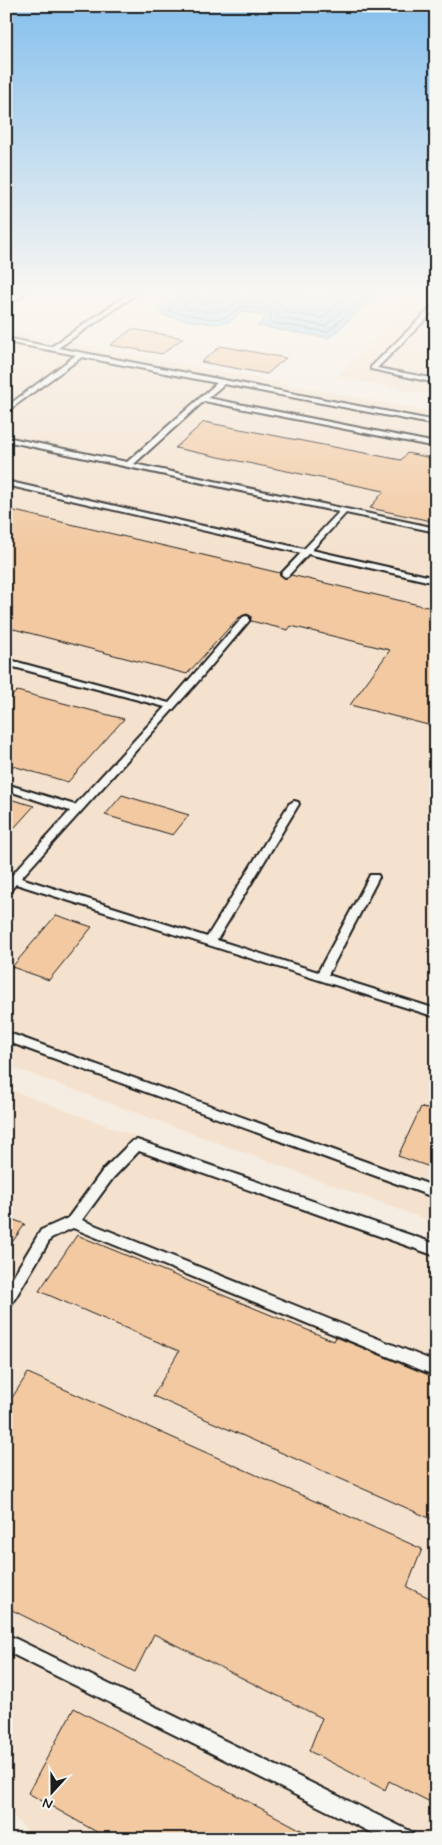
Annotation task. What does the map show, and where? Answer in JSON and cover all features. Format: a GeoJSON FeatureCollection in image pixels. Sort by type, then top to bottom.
{"type":"FeatureCollection","features":[{"type":"Feature","properties":{"kind":"lane"},"geometry":{"type":"LineString","coordinates":[[6,410],[48,379]]}},
{"type":"Feature","properties":{"kind":"lane"},"geometry":{"type":"LineString","coordinates":[[212,379],[436,423]]}},
{"type":"Feature","properties":{"kind":"lane"},"geometry":{"type":"LineString","coordinates":[[129,464],[222,381]]}},
{"type":"Feature","properties":{"kind":"lane"},"geometry":{"type":"LineString","coordinates":[[202,399],[436,445]]}},
{"type":"Feature","properties":{"kind":"lane"},"geometry":{"type":"LineString","coordinates":[[6,439],[436,530]]}},
{"type":"Feature","properties":{"kind":"lane"},"geometry":{"type":"LineString","coordinates":[[6,483],[436,581]]}},
{"type":"Feature","properties":{"kind":"lane"},"geometry":{"type":"LineString","coordinates":[[286,574],[305,551],[344,511]]}},
{"type":"Feature","properties":{"kind":"lane"},"geometry":{"type":"LineString","coordinates":[[246,619],[170,706],[9,881],[436,1013]]}},
{"type":"Feature","properties":{"kind":"lane"},"geometry":{"type":"LineString","coordinates":[[6,662],[170,706]]}},
{"type":"Feature","properties":{"kind":"lane"},"geometry":{"type":"LineString","coordinates":[[6,787],[76,809]]}},
{"type":"Feature","properties":{"kind":"lane"},"geometry":{"type":"LineString","coordinates":[[210,942],[294,804]]}},
{"type":"Feature","properties":{"kind":"lane"},"geometry":{"type":"LineString","coordinates":[[321,977],[374,877]]}},
{"type":"Feature","properties":{"kind":"lane"},"geometry":{"type":"LineString","coordinates":[[6,1036],[436,1193]]}},
{"type":"Feature","properties":{"kind":"lane"},"geometry":{"type":"LineString","coordinates":[[6,1301],[46,1234],[73,1222],[108,1174],[137,1146],[436,1250]]}},
{"type":"Feature","properties":{"kind":"lane"},"geometry":{"type":"LineString","coordinates":[[73,1222],[436,1369]]}},
{"type":"Feature","properties":{"kind":"lane"},"geometry":{"type":"LineString","coordinates":[[6,1642],[405,1839]]}},
{"type":"Feature","properties":{"kind":"path"},"geometry":{"type":"LineString","coordinates":[[6,1831],[13,1839]]}},
{"type":"Feature","properties":{"kind":"shaded area"},"geometry":{"type":"Polygon","coordinates":[[[6,379],[260,379],[436,413],[436,1223],[6,1065],[6,379]]]}},
{"type":"Feature","properties":{"kind":"shaded area"},"geometry":{"type":"Polygon","coordinates":[[[348,379],[436,379],[436,396],[348,379]]]}},
{"type":"Feature","properties":{"kind":"shaded area"},"geometry":{"type":"Polygon","coordinates":[[[6,1088],[436,1249],[436,1839],[35,1839],[6,1808],[6,1088]]]}},
{"type":"Feature","properties":{"kind":"building"},"geometry":{"type":"Polygon","coordinates":[[[204,422],[401,460],[407,453],[436,459],[436,522],[370,508],[384,491],[175,448],[204,422]]]}},
{"type":"Feature","properties":{"kind":"building"},"geometry":{"type":"Polygon","coordinates":[[[6,509],[280,573],[284,578],[291,575],[436,609],[436,727],[350,705],[390,650],[291,626],[288,630],[251,621],[251,616],[247,614],[238,618],[187,674],[6,627],[6,509]]]}},
{"type":"Feature","properties":{"kind":"building"},"geometry":{"type":"Polygon","coordinates":[[[17,691],[124,719],[68,782],[6,764],[6,702],[17,691]]]}},
{"type":"Feature","properties":{"kind":"building"},"geometry":{"type":"Polygon","coordinates":[[[122,795],[189,815],[173,835],[105,815],[122,795]]]}},
{"type":"Feature","properties":{"kind":"building"},"geometry":{"type":"Polygon","coordinates":[[[6,798],[34,806],[6,837],[6,798]]]}},
{"type":"Feature","properties":{"kind":"building"},"geometry":{"type":"Polygon","coordinates":[[[56,915],[92,927],[49,980],[12,967],[56,915]]]}},
{"type":"Feature","properties":{"kind":"building"},"geometry":{"type":"Polygon","coordinates":[[[421,1107],[436,1112],[436,1169],[398,1156],[421,1107]]]}},
{"type":"Feature","properties":{"kind":"building"},"geometry":{"type":"Polygon","coordinates":[[[6,1217],[25,1224],[6,1251],[6,1217]]]}},
{"type":"Feature","properties":{"kind":"building"},"geometry":{"type":"Polygon","coordinates":[[[77,1235],[334,1341],[336,1337],[436,1378],[436,1521],[153,1396],[179,1351],[39,1291],[77,1235]]]}},
{"type":"Feature","properties":{"kind":"building"},"geometry":{"type":"Polygon","coordinates":[[[28,1373],[422,1549],[407,1587],[436,1601],[436,1805],[389,1781],[385,1790],[309,1751],[322,1718],[154,1634],[135,1672],[6,1607],[6,1407],[28,1373]]]}},
{"type":"Feature","properties":{"kind":"building"},"geometry":{"type":"Polygon","coordinates":[[[74,1708],[318,1839],[109,1839],[28,1793],[74,1708]]]}}]}
